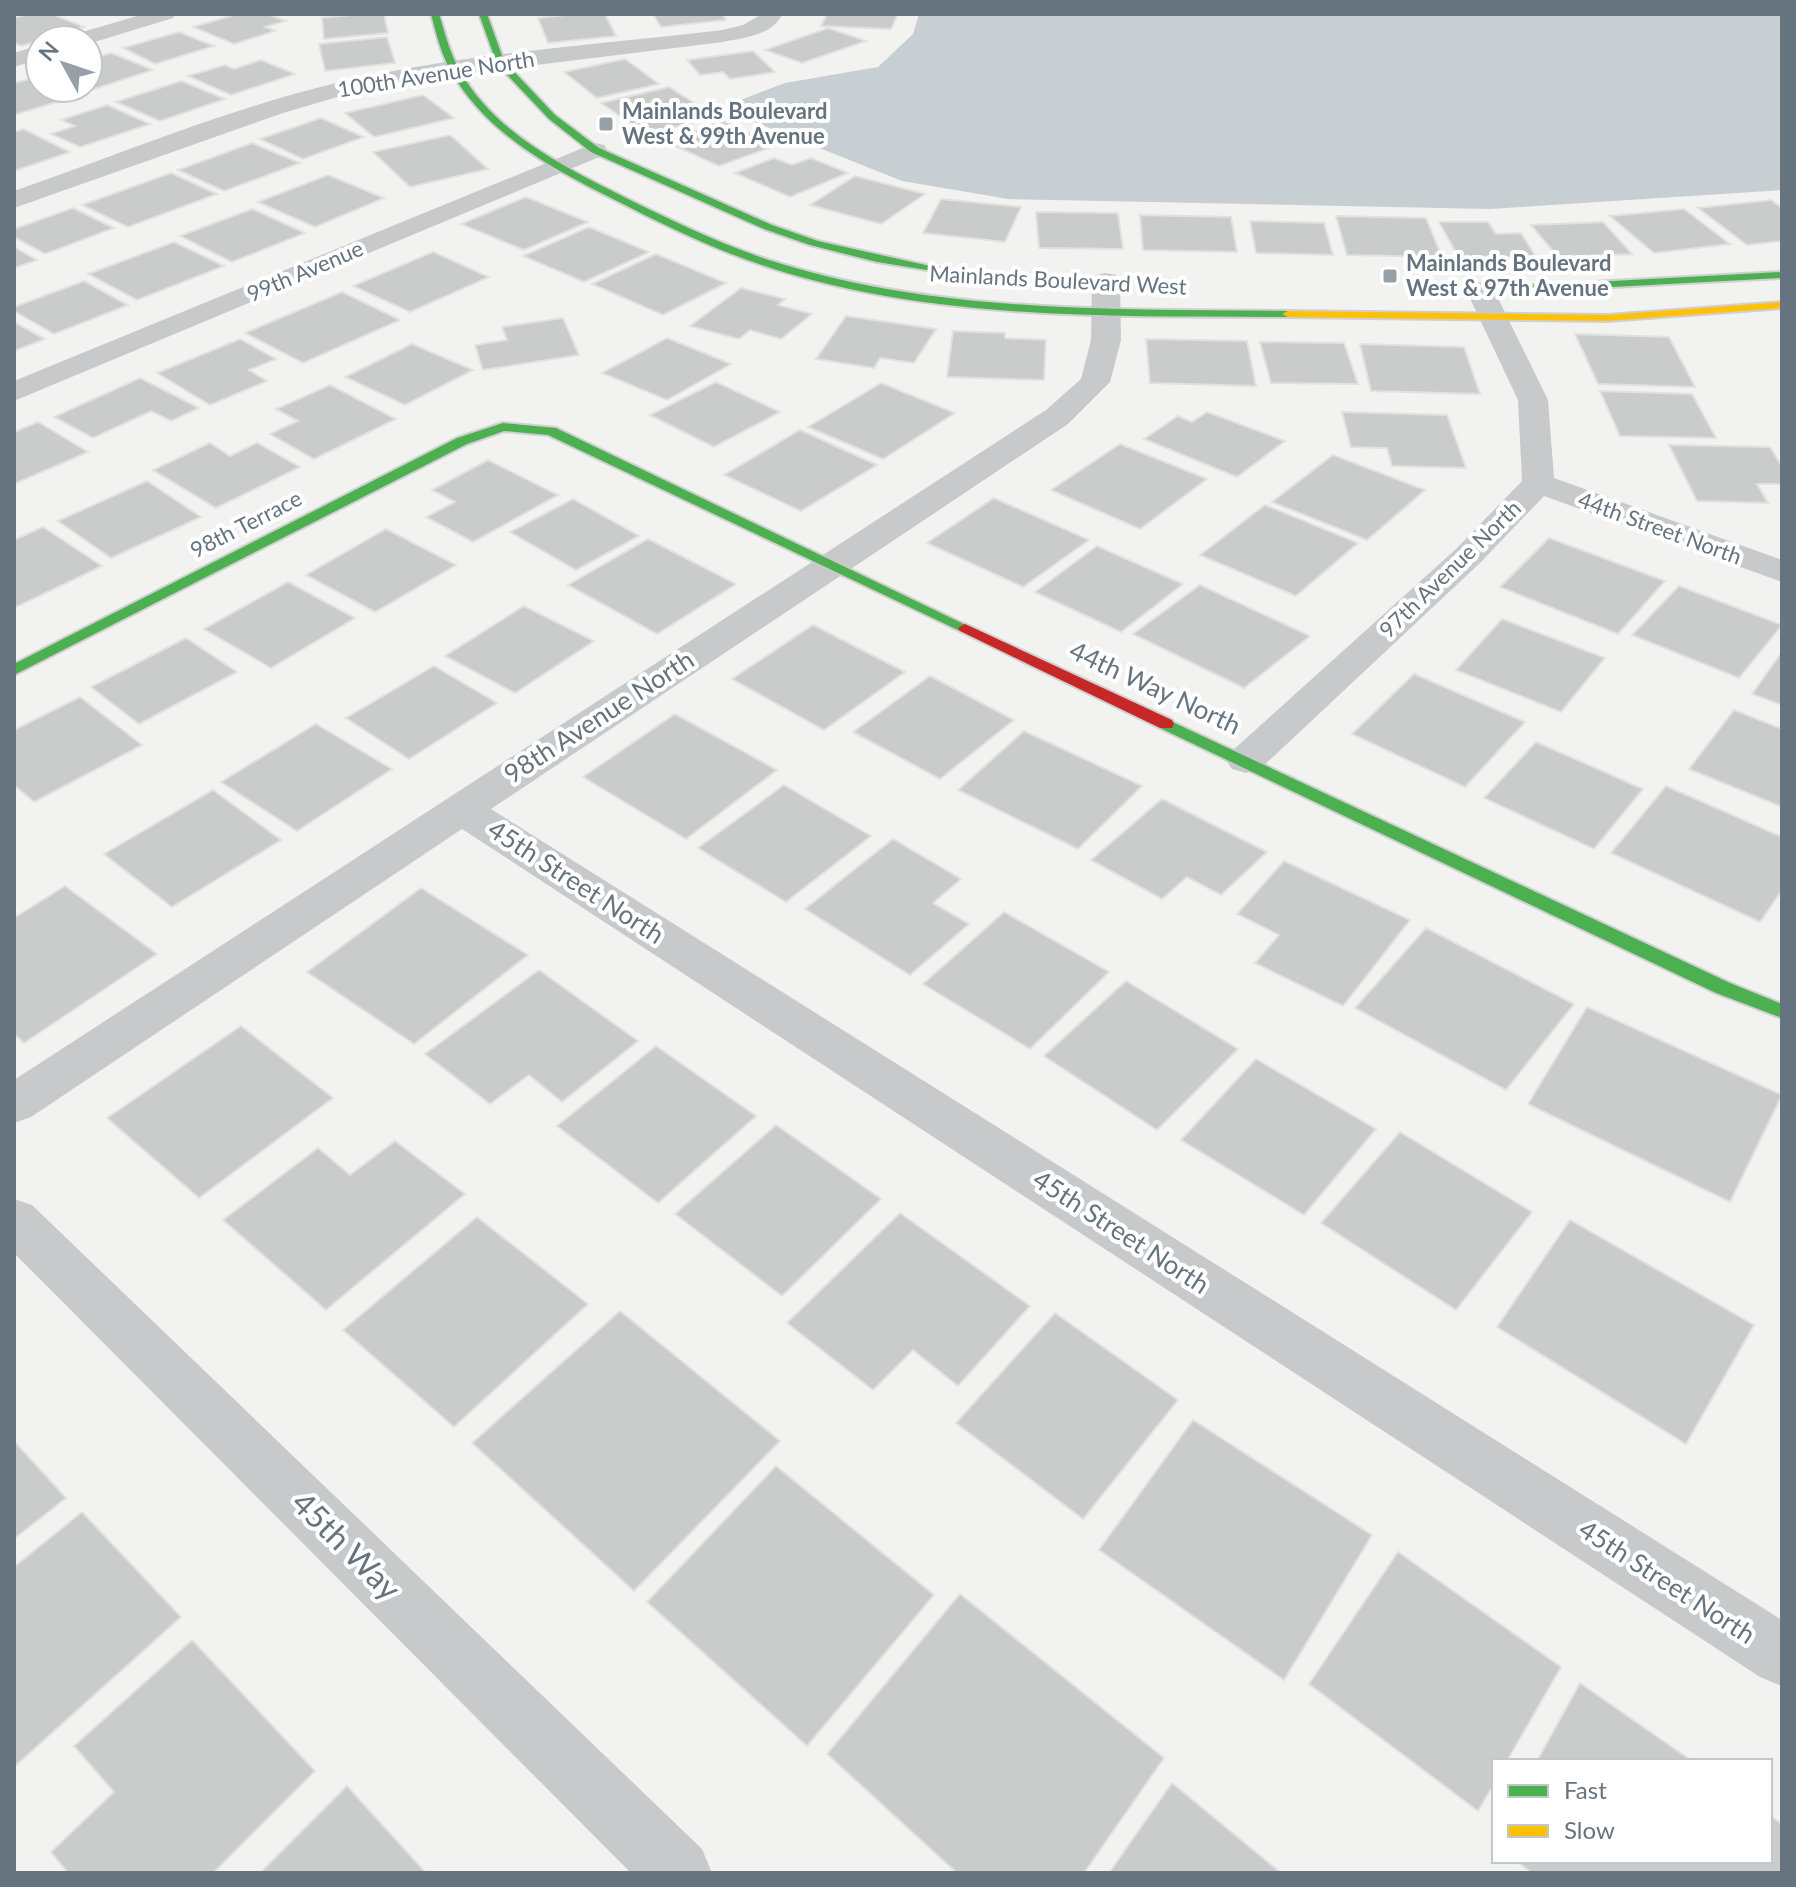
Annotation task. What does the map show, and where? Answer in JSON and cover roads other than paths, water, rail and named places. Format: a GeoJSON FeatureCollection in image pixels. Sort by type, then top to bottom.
{"type":"FeatureCollection","features":[{"type":"Feature","properties":{"kind":"street","name":"Mainlands Boulevard West"},"geometry":{"type":"LineString","coordinates":[[435,14],[454,70],[478,105],[512,136],[558,165],[636,206],[737,252],[799,273],[877,291],[971,303],[1107,288],[1479,300],[1611,318],[1782,305]]}},
{"type":"Feature","properties":{"kind":"street","name":"Mainlands Boulevard West"},"geometry":{"type":"LineString","coordinates":[[483,14],[500,62],[552,117],[595,150],[768,227],[814,243],[881,260],[959,271]]}},
{"type":"Feature","properties":{"kind":"street","name":"100th Avenue North"},"geometry":{"type":"LineString","coordinates":[[14,200],[275,108],[339,89],[408,74],[723,36],[750,30],[771,18],[772,14]]}},
{"type":"Feature","properties":{"kind":"street"},"geometry":{"type":"LineString","coordinates":[[104,32],[154,15]]}},
{"type":"Feature","properties":{"kind":"street","name":"99th Avenue"},"geometry":{"type":"LineString","coordinates":[[14,392],[595,150]]}},
{"type":"Feature","properties":{"kind":"street","name":"Mainlands Boulevard West"},"geometry":{"type":"LineString","coordinates":[[1479,300],[1782,275]]}},
{"type":"Feature","properties":{"kind":"street","name":"98th Avenue North"},"geometry":{"type":"LineString","coordinates":[[14,1104],[1057,417],[1095,382],[1106,340],[1107,288]]}},
{"type":"Feature","properties":{"kind":"street","name":"97th Avenue North"},"geometry":{"type":"LineString","coordinates":[[1246,760],[1468,556],[1538,483],[1533,400],[1479,300]]}},
{"type":"Feature","properties":{"kind":"street","name":"44th Way North"},"geometry":{"type":"LineString","coordinates":[[503,427],[551,431],[1723,988],[1782,1011]]}},
{"type":"Feature","properties":{"kind":"street","name":"98th Terrace"},"geometry":{"type":"LineString","coordinates":[[14,670],[462,441],[503,427]]}},
{"type":"Feature","properties":{"kind":"street","name":"44th Street North"},"geometry":{"type":"LineString","coordinates":[[1538,483],[1782,572]]}},
{"type":"Feature","properties":{"kind":"street","name":"45th Street North"},"geometry":{"type":"LineString","coordinates":[[461,809],[1782,1655]]}},
{"type":"Feature","properties":{"kind":"street","name":"45th Way"},"geometry":{"type":"LineString","coordinates":[[14,1220],[678,1873]]}},
{"type":"Feature","properties":{"kind":"place","name":"Mainlands Boulevard West & 99th Avenue"},"geometry":{"type":"Point","coordinates":[606,124]}},
{"type":"Feature","properties":{"kind":"place","name":"Mainlands Boulevard West & 97th Avenue"},"geometry":{"type":"Point","coordinates":[1390,276]}}]}
